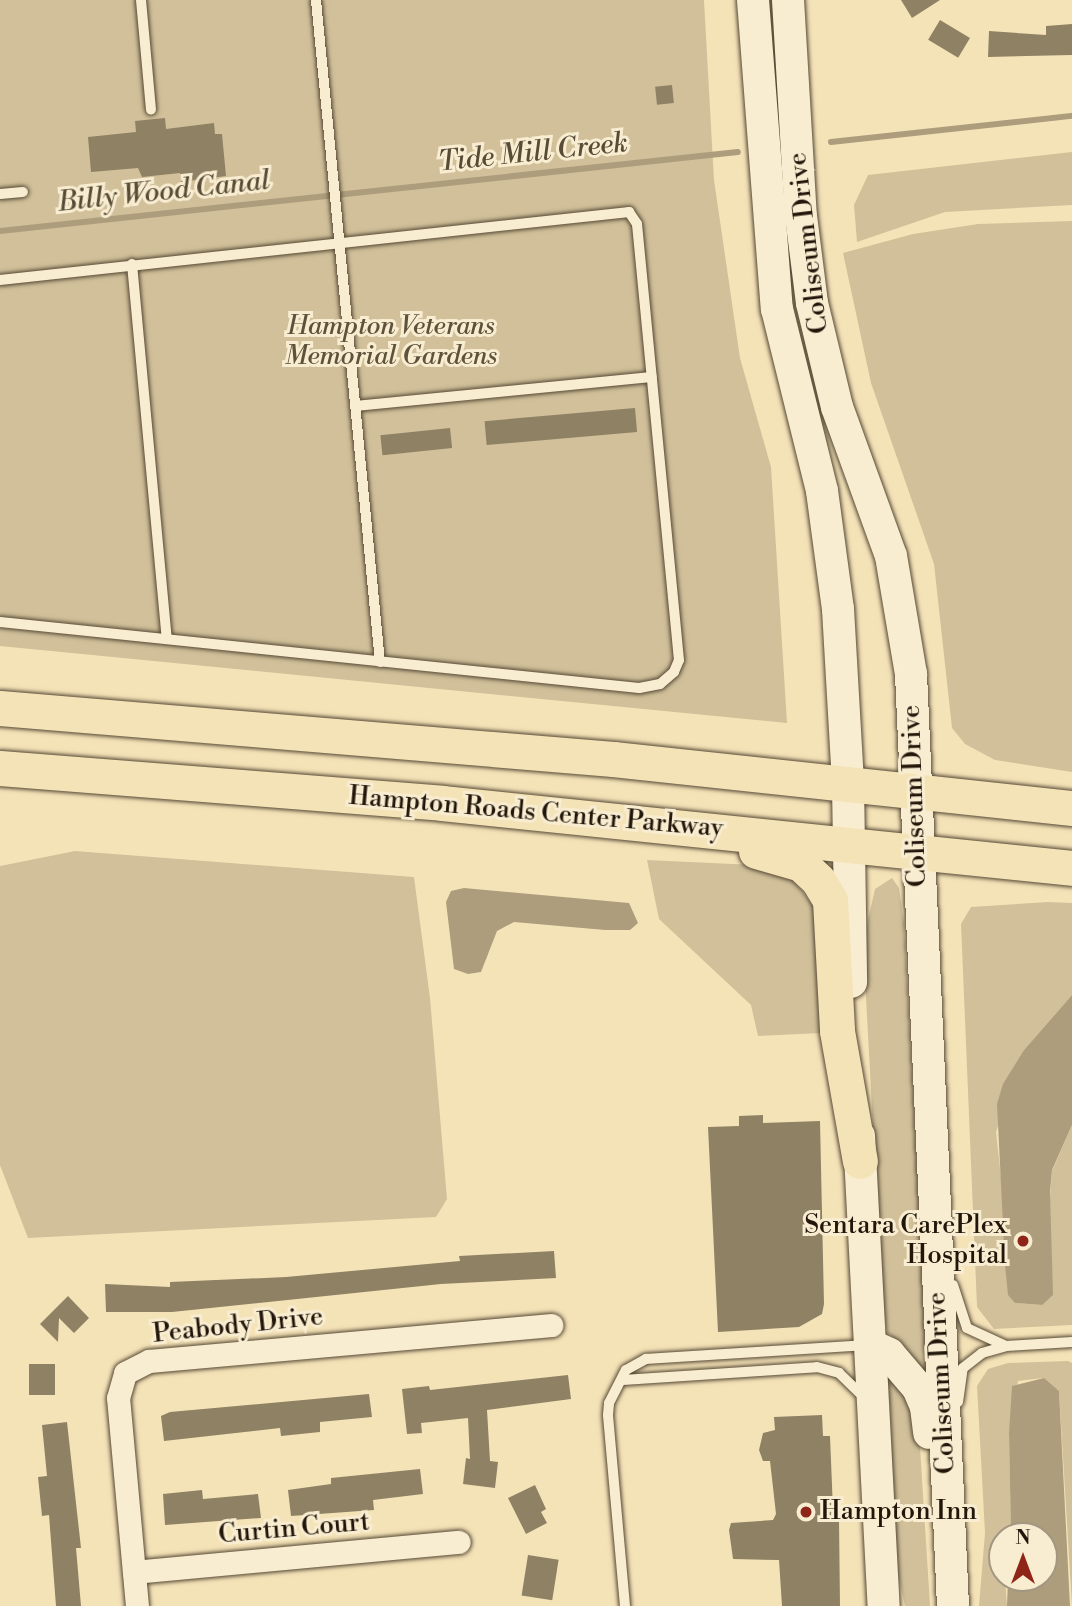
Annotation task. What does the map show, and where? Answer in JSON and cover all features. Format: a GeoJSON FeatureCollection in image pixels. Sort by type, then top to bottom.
{"type":"FeatureCollection","features":[{"type":"Feature","properties":{"kind":"main road"},"geometry":{"type":"LineString","coordinates":[[0,708],[446,744],[1072,808]]}},
{"type":"Feature","properties":{"kind":"main road","name":"Hampton Roads Center Parkway"},"geometry":{"type":"LineString","coordinates":[[0,768],[442,803],[1072,868]]}},
{"type":"Feature","properties":{"kind":"main road"},"geometry":{"type":"LineString","coordinates":[[442,803],[671,842],[775,854],[810,871],[826,890],[832,910],[837,1031],[860,1161]]}},
{"type":"Feature","properties":{"kind":"street","name":"Coliseum Drive"},"geometry":{"type":"LineString","coordinates":[[753,0],[772,276],[783,344],[814,456],[828,527],[848,784],[850,956],[884,1606]]}},
{"type":"Feature","properties":{"kind":"street","name":"Coliseum Drive"},"geometry":{"type":"LineString","coordinates":[[788,0],[801,216],[812,303],[837,407],[884,530],[899,594],[911,674],[953,1606]]}},
{"type":"Feature","properties":{"kind":"street","name":"Peabody Drive"},"geometry":{"type":"LineString","coordinates":[[137,1606],[118,1398],[125,1373],[149,1362],[551,1325]]}},
{"type":"Feature","properties":{"kind":"street"},"geometry":{"type":"LineString","coordinates":[[870,1345],[889,1354],[905,1370],[926,1407],[938,1606]]}},
{"type":"Feature","properties":{"kind":"street","name":"Curtin Court"},"geometry":{"type":"LineString","coordinates":[[134,1572],[459,1542]]}},
{"type":"Feature","properties":{"kind":"lane"},"geometry":{"type":"LineString","coordinates":[[141,0],[151,110]]}},
{"type":"Feature","properties":{"kind":"lane"},"geometry":{"type":"LineString","coordinates":[[316,0],[380,662]]}},
{"type":"Feature","properties":{"kind":"lane"},"geometry":{"type":"LineString","coordinates":[[0,194],[23,192]]}},
{"type":"Feature","properties":{"kind":"lane"},"geometry":{"type":"LineString","coordinates":[[0,280],[338,241],[629,212],[637,224],[679,651],[674,671],[660,684],[639,688],[0,622]]}},
{"type":"Feature","properties":{"kind":"lane"},"geometry":{"type":"LineString","coordinates":[[132,264],[167,638]]}},
{"type":"Feature","properties":{"kind":"lane"},"geometry":{"type":"LineString","coordinates":[[355,406],[652,377]]}},
{"type":"Feature","properties":{"kind":"lane"},"geometry":{"type":"LineString","coordinates":[[932,1178],[955,1296],[967,1328],[1006,1346]]}},
{"type":"Feature","properties":{"kind":"lane"},"geometry":{"type":"LineString","coordinates":[[951,1565],[963,1368],[982,1353],[1006,1346],[1072,1342]]}},
{"type":"Feature","properties":{"kind":"lane"},"geometry":{"type":"LineString","coordinates":[[625,1606],[608,1415],[609,1403],[634,1362],[646,1359],[870,1345]]}},
{"type":"Feature","properties":{"kind":"lane"},"geometry":{"type":"LineString","coordinates":[[623,1380],[817,1367],[850,1381],[873,1408]]}},
{"type":"Feature","properties":{"kind":"green space","name":"Hampton Veterans Memorial Gardens"},"geometry":{"type":"Polygon","coordinates":[[[0,0],[704,0],[714,180],[740,358],[771,467],[787,723],[0,646],[0,0]]]}},
{"type":"Feature","properties":{"kind":"green space"},"geometry":{"type":"Polygon","coordinates":[[[1072,152],[1072,205],[945,212],[857,242],[854,205],[868,175],[1072,152]]]}},
{"type":"Feature","properties":{"kind":"green space"},"geometry":{"type":"Polygon","coordinates":[[[1072,221],[1072,772],[995,760],[965,744],[952,728],[934,564],[871,383],[843,253],[913,234],[978,224],[1072,221]]]}},
{"type":"Feature","properties":{"kind":"green space"},"geometry":{"type":"Polygon","coordinates":[[[75,851],[414,877],[430,998],[447,1199],[436,1217],[28,1238],[0,1165],[0,866],[75,851]]]}},
{"type":"Feature","properties":{"kind":"green space"},"geometry":{"type":"Polygon","coordinates":[[[647,860],[754,865],[789,875],[815,908],[822,1033],[758,1036],[751,1005],[659,919],[647,860]]]}},
{"type":"Feature","properties":{"kind":"green space"},"geometry":{"type":"Polygon","coordinates":[[[892,878],[899,888],[904,923],[928,1383],[904,1346],[887,1332],[882,1294],[863,942],[875,889],[892,878]]]}},
{"type":"Feature","properties":{"kind":"green space"},"geometry":{"type":"Polygon","coordinates":[[[1072,903],[1072,995],[1024,1050],[996,1132],[1015,1303],[1042,1305],[1052,1171],[1072,1125],[1072,1325],[994,1329],[977,1307],[961,924],[971,907],[1072,903]]]}},
{"type":"Feature","properties":{"kind":"green space"},"geometry":{"type":"Polygon","coordinates":[[[1008,1363],[1072,1363],[1072,1606],[1059,1391],[1043,1378],[1018,1381],[1009,1433],[1011,1522],[988,1522],[988,1592],[1006,1592],[1007,1606],[979,1606],[985,1533],[977,1386],[988,1369],[1008,1363]]]}},
{"type":"Feature","properties":{"kind":"green space"},"geometry":{"type":"Polygon","coordinates":[[[895,1382],[918,1415],[930,1606],[905,1606],[895,1561],[887,1384],[895,1382]]]}},
{"type":"Feature","properties":{"kind":"shaded area"},"geometry":{"type":"Polygon","coordinates":[[[464,888],[629,903],[638,923],[630,930],[605,930],[514,922],[497,931],[481,972],[468,974],[454,969],[446,902],[451,891],[464,888]]]}},
{"type":"Feature","properties":{"kind":"shaded area"},"geometry":{"type":"Polygon","coordinates":[[[1072,995],[1072,1125],[1052,1170],[1050,1192],[1053,1295],[1042,1305],[1015,1303],[1008,1295],[1005,1265],[997,1104],[1003,1084],[1024,1050],[1072,995]]]}},
{"type":"Feature","properties":{"kind":"shaded area"},"geometry":{"type":"Polygon","coordinates":[[[1044,1378],[1059,1391],[1070,1606],[1007,1606],[1008,1592],[1058,1592],[1058,1522],[1011,1522],[1009,1433],[1012,1386],[1044,1378]]]}},
{"type":"Feature","properties":{"kind":"building"},"geometry":{"type":"Polygon","coordinates":[[[901,0],[940,0],[912,18],[901,0]]]}},
{"type":"Feature","properties":{"kind":"building"},"geometry":{"type":"Polygon","coordinates":[[[940,20],[970,38],[958,58],[928,40],[940,20]]]}},
{"type":"Feature","properties":{"kind":"building"},"geometry":{"type":"Polygon","coordinates":[[[1072,24],[1072,55],[988,57],[989,31],[1046,35],[1046,26],[1072,24]]]}},
{"type":"Feature","properties":{"kind":"building"},"geometry":{"type":"Polygon","coordinates":[[[672,85],[674,103],[657,105],[655,87],[672,85]]]}},
{"type":"Feature","properties":{"kind":"building"},"geometry":{"type":"Polygon","coordinates":[[[165,118],[166,129],[214,123],[215,134],[222,134],[226,176],[181,182],[180,173],[142,177],[138,168],[91,172],[88,137],[136,132],[135,121],[165,118]]]}},
{"type":"Feature","properties":{"kind":"building"},"geometry":{"type":"Polygon","coordinates":[[[635,408],[637,432],[487,445],[485,421],[635,408]]]}},
{"type":"Feature","properties":{"kind":"building"},"geometry":{"type":"Polygon","coordinates":[[[450,428],[452,448],[382,455],[380,435],[450,428]]]}},
{"type":"Feature","properties":{"kind":"building"},"geometry":{"type":"Polygon","coordinates":[[[763,1115],[763,1123],[820,1121],[824,1304],[822,1314],[799,1327],[718,1332],[708,1127],[739,1126],[739,1116],[763,1115]]]}},
{"type":"Feature","properties":{"kind":"building"},"geometry":{"type":"Polygon","coordinates":[[[554,1251],[556,1278],[441,1284],[172,1312],[106,1312],[105,1284],[170,1287],[170,1282],[286,1277],[460,1261],[459,1256],[554,1251]]]}},
{"type":"Feature","properties":{"kind":"building"},"geometry":{"type":"Polygon","coordinates":[[[68,1296],[89,1318],[74,1333],[59,1318],[58,1342],[40,1324],[68,1296]]]}},
{"type":"Feature","properties":{"kind":"building"},"geometry":{"type":"Polygon","coordinates":[[[29,1364],[55,1364],[55,1395],[29,1395],[29,1364]]]}},
{"type":"Feature","properties":{"kind":"building"},"geometry":{"type":"Polygon","coordinates":[[[568,1375],[571,1399],[487,1410],[490,1461],[498,1462],[495,1488],[463,1484],[466,1458],[470,1459],[468,1418],[421,1423],[422,1433],[407,1434],[402,1389],[429,1386],[430,1390],[568,1375]]]}},
{"type":"Feature","properties":{"kind":"building"},"geometry":{"type":"Polygon","coordinates":[[[369,1394],[372,1417],[320,1422],[320,1432],[281,1436],[280,1428],[164,1441],[161,1416],[170,1412],[369,1394]]]}},
{"type":"Feature","properties":{"kind":"building","name":"Hampton Inn"},"geometry":{"type":"Polygon","coordinates":[[[822,1415],[823,1436],[830,1436],[833,1510],[839,1519],[840,1606],[782,1606],[779,1560],[733,1559],[729,1530],[731,1523],[773,1520],[776,1514],[770,1461],[763,1461],[759,1450],[763,1433],[775,1430],[774,1417],[822,1415]]]}},
{"type":"Feature","properties":{"kind":"building"},"geometry":{"type":"Polygon","coordinates":[[[67,1422],[81,1548],[76,1548],[81,1606],[56,1606],[49,1515],[42,1516],[38,1477],[47,1476],[42,1425],[67,1422]]]}},
{"type":"Feature","properties":{"kind":"building"},"geometry":{"type":"Polygon","coordinates":[[[420,1469],[423,1494],[373,1500],[374,1510],[291,1516],[288,1490],[331,1484],[331,1478],[420,1469]]]}},
{"type":"Feature","properties":{"kind":"building"},"geometry":{"type":"Polygon","coordinates":[[[535,1485],[546,1509],[541,1512],[547,1523],[526,1534],[508,1498],[535,1485]]]}},
{"type":"Feature","properties":{"kind":"building"},"geometry":{"type":"Polygon","coordinates":[[[202,1490],[203,1499],[258,1494],[261,1518],[165,1525],[163,1494],[202,1490]]]}},
{"type":"Feature","properties":{"kind":"building"},"geometry":{"type":"Polygon","coordinates":[[[528,1555],[559,1560],[552,1600],[522,1595],[528,1555]]]}},
{"type":"Feature","properties":{"kind":"waterway","name":"Tide Mill Creek"},"geometry":{"type":"LineString","coordinates":[[831,142],[1072,116]]}},
{"type":"Feature","properties":{"kind":"waterway","name":"Tide Mill Creek"},"geometry":{"type":"LineString","coordinates":[[0,231],[738,152]]}},
{"type":"Feature","properties":{"kind":"place","name":"Sentara CarePlex Hospital"},"geometry":{"type":"Point","coordinates":[1023,1241]}},
{"type":"Feature","properties":{"kind":"place","name":"Hampton Inn"},"geometry":{"type":"Point","coordinates":[806,1512]}},
{"type":"Feature","properties":{"kind":"water label","name":"Billy Wood Canal"},"geometry":{"type":"Point","coordinates":[164,192]}}]}
